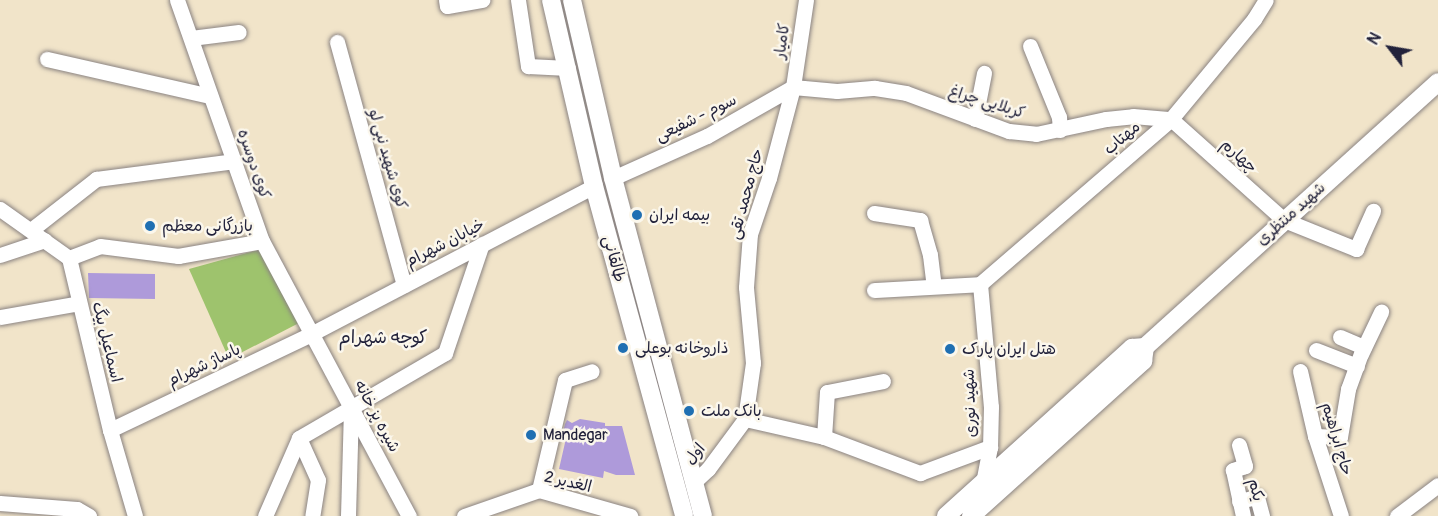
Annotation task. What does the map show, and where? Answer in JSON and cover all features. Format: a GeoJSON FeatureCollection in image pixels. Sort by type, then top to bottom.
{"type":"FeatureCollection","features":[{"type":"Feature","properties":{"kind":"main road","name":"طالقانی"},"geometry":{"type":"LineString","coordinates":[[551,0],[594,186],[684,516]]}},
{"type":"Feature","properties":{"kind":"main road","name":"طالقانی"},"geometry":{"type":"LineString","coordinates":[[572,0],[614,178],[703,516]]}},
{"type":"Feature","properties":{"kind":"main road","name":"شهید منتظری"},"geometry":{"type":"LineString","coordinates":[[972,508],[983,484],[1132,348],[1145,347],[1438,82]]}},
{"type":"Feature","properties":{"kind":"main road"},"geometry":{"type":"LineString","coordinates":[[594,186],[614,178]]}},
{"type":"Feature","properties":{"kind":"main road","name":"شهید منتظری"},"geometry":{"type":"LineString","coordinates":[[946,516],[972,508],[1143,361],[1145,347]]}},
{"type":"Feature","properties":{"kind":"street","name":"کوی دوسره"},"geometry":{"type":"LineString","coordinates":[[177,0],[262,241],[313,333]]}},
{"type":"Feature","properties":{"kind":"street"},"geometry":{"type":"LineString","coordinates":[[446,0],[447,6],[482,0]]}},
{"type":"Feature","properties":{"kind":"street"},"geometry":{"type":"LineString","coordinates":[[518,0],[528,66],[568,68]]}},
{"type":"Feature","properties":{"kind":"street","name":"کامیار"},"geometry":{"type":"LineString","coordinates":[[793,87],[806,0]]}},
{"type":"Feature","properties":{"kind":"street","name":"مهتاب"},"geometry":{"type":"LineString","coordinates":[[980,284],[1171,119],[1254,19],[1266,0]]}},
{"type":"Feature","properties":{"kind":"street"},"geometry":{"type":"LineString","coordinates":[[191,38],[239,32]]}},
{"type":"Feature","properties":{"kind":"street","name":"کوی شهید نبی لو"},"geometry":{"type":"LineString","coordinates":[[337,42],[404,285]]}},
{"type":"Feature","properties":{"kind":"street"},"geometry":{"type":"LineString","coordinates":[[1030,46],[1059,117],[1060,130]]}},
{"type":"Feature","properties":{"kind":"street"},"geometry":{"type":"LineString","coordinates":[[47,59],[210,96]]}},
{"type":"Feature","properties":{"kind":"street"},"geometry":{"type":"LineString","coordinates":[[975,119],[984,73]]}},
{"type":"Feature","properties":{"kind":"street","name":"سوم - شفیعی"},"geometry":{"type":"LineString","coordinates":[[614,178],[707,136],[793,87]]}},
{"type":"Feature","properties":{"kind":"street","name":"کربلایی چراغ"},"geometry":{"type":"LineString","coordinates":[[793,87],[837,91],[875,88],[906,93],[1010,131],[1036,134],[1106,119],[1132,116],[1171,119]]}},
{"type":"Feature","properties":{"kind":"street","name":"حاج محمد تقی"},"geometry":{"type":"LineString","coordinates":[[745,419],[753,363],[746,287],[750,234],[769,178],[793,87]]}},
{"type":"Feature","properties":{"kind":"street","name":"چهارم"},"geometry":{"type":"LineString","coordinates":[[1171,119],[1284,220],[1356,249],[1372,211]]}},
{"type":"Feature","properties":{"kind":"street"},"geometry":{"type":"LineString","coordinates":[[31,230],[96,179],[236,162]]}},
{"type":"Feature","properties":{"kind":"street","name":"خیابان شهرام"},"geometry":{"type":"LineString","coordinates":[[313,333],[594,186]]}},
{"type":"Feature","properties":{"kind":"street"},"geometry":{"type":"LineString","coordinates":[[0,209],[69,258],[100,246],[178,255],[262,241]]}},
{"type":"Feature","properties":{"kind":"street"},"geometry":{"type":"LineString","coordinates":[[873,213],[920,220],[930,255],[934,286]]}},
{"type":"Feature","properties":{"kind":"street"},"geometry":{"type":"LineString","coordinates":[[0,255],[45,240]]}},
{"type":"Feature","properties":{"kind":"street"},"geometry":{"type":"LineString","coordinates":[[265,516],[299,438],[445,353],[482,244]]}},
{"type":"Feature","properties":{"kind":"street","name":"اسماعیل بیگ"},"geometry":{"type":"LineString","coordinates":[[69,258],[110,430],[135,516]]}},
{"type":"Feature","properties":{"kind":"street"},"geometry":{"type":"LineString","coordinates":[[874,290],[980,284]]}},
{"type":"Feature","properties":{"kind":"street","name":"شهید نوری"},"geometry":{"type":"LineString","coordinates":[[980,284],[991,407],[990,447],[983,484]]}},
{"type":"Feature","properties":{"kind":"street"},"geometry":{"type":"LineString","coordinates":[[0,317],[79,303]]}},
{"type":"Feature","properties":{"kind":"street"},"geometry":{"type":"LineString","coordinates":[[1315,436],[1340,438],[1348,389],[1364,347],[1381,312]]}},
{"type":"Feature","properties":{"kind":"street","name":"شیره پز خانه"},"geometry":{"type":"LineString","coordinates":[[313,333],[409,516]]}},
{"type":"Feature","properties":{"kind":"street","name":"پاساژ شهرام"},"geometry":{"type":"LineString","coordinates":[[110,430],[313,333]]}},
{"type":"Feature","properties":{"kind":"street"},"geometry":{"type":"LineString","coordinates":[[1340,337],[1364,347]]}},
{"type":"Feature","properties":{"kind":"street"},"geometry":{"type":"LineString","coordinates":[[1316,350],[1357,366]]}},
{"type":"Feature","properties":{"kind":"street"},"geometry":{"type":"LineString","coordinates":[[539,490],[565,381],[592,370]]}},
{"type":"Feature","properties":{"kind":"street","name":"حاج ابراهیم"},"geometry":{"type":"LineString","coordinates":[[1300,371],[1315,436],[1341,516]]}},
{"type":"Feature","properties":{"kind":"street"},"geometry":{"type":"LineString","coordinates":[[824,437],[827,392],[883,381]]}},
{"type":"Feature","properties":{"kind":"street"},"geometry":{"type":"LineString","coordinates":[[348,516],[351,407]]}},
{"type":"Feature","properties":{"kind":"street"},"geometry":{"type":"LineString","coordinates":[[745,419],[824,437],[920,473],[990,447]]}},
{"type":"Feature","properties":{"kind":"street","name":"اول"},"geometry":{"type":"LineString","coordinates":[[694,482],[708,469],[745,419]]}},
{"type":"Feature","properties":{"kind":"street"},"geometry":{"type":"LineString","coordinates":[[299,438],[318,480],[312,516]]}},
{"type":"Feature","properties":{"kind":"street","name":"یکم"},"geometry":{"type":"LineString","coordinates":[[1239,445],[1245,466],[1233,470],[1243,516]]}},
{"type":"Feature","properties":{"kind":"street"},"geometry":{"type":"LineString","coordinates":[[1397,516],[1438,485]]}},
{"type":"Feature","properties":{"kind":"street","name":"2 الغدیر"},"geometry":{"type":"LineString","coordinates":[[464,516],[539,490],[630,516]]}},
{"type":"Feature","properties":{"kind":"street"},"geometry":{"type":"LineString","coordinates":[[1239,501],[1257,497],[1262,516]]}},
{"type":"Feature","properties":{"kind":"street"},"geometry":{"type":"LineString","coordinates":[[0,502],[77,509],[89,516]]}},
{"type":"Feature","properties":{"kind":"green space"},"geometry":{"type":"Polygon","coordinates":[[[261,249],[299,323],[229,359],[189,269],[261,249]]]}},
{"type":"Feature","properties":{"kind":"building"},"geometry":{"type":"Polygon","coordinates":[[[88,273],[155,274],[155,299],[89,298],[88,273]]]}},
{"type":"Feature","properties":{"kind":"building"},"geometry":{"type":"Polygon","coordinates":[[[580,419],[605,423],[605,426],[622,426],[635,475],[616,475],[604,471],[603,478],[559,469],[567,434],[563,432],[565,424],[567,420],[572,423],[580,419]]]}},
{"type":"Feature","properties":{"kind":"place","name":"بیمه ایران"},"geometry":{"type":"Point","coordinates":[637,215]}},
{"type":"Feature","properties":{"kind":"place","name":"بازرگانی معظم"},"geometry":{"type":"Point","coordinates":[150,226]}},
{"type":"Feature","properties":{"kind":"place","name":"ذاروخانه بوعلی"},"geometry":{"type":"Point","coordinates":[623,348]}},
{"type":"Feature","properties":{"kind":"place","name":"هتل ایران پارک"},"geometry":{"type":"Point","coordinates":[950,349]}},
{"type":"Feature","properties":{"kind":"place","name":"بانک ملت"},"geometry":{"type":"Point","coordinates":[689,411]}},
{"type":"Feature","properties":{"kind":"place","name":"Mandegar"},"geometry":{"type":"Point","coordinates":[531,435]}},
{"type":"Feature","properties":{"kind":"district","name":"کوچه شهرام"},"geometry":{"type":"Point","coordinates":[383,338]}}]}
